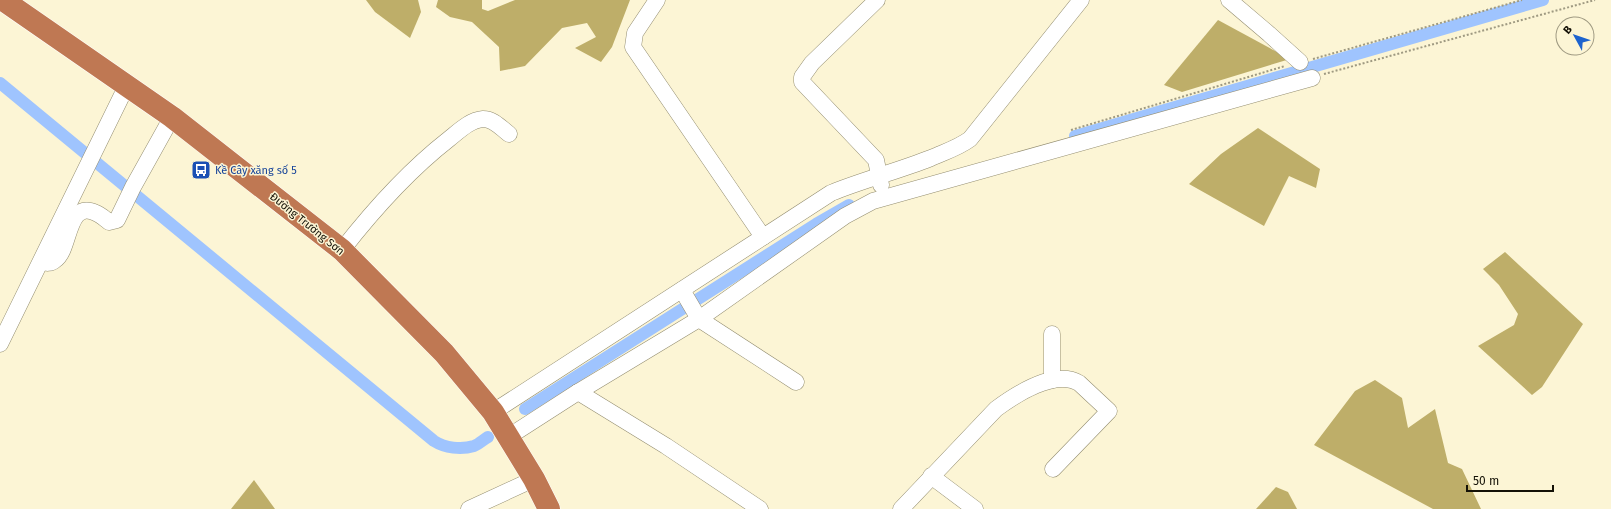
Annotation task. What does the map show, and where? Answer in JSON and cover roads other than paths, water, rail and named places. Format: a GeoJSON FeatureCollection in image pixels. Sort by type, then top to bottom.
{"type":"FeatureCollection","features":[{"type":"Feature","properties":{"kind":"highway","name":"Đường Trường Sơn"},"geometry":{"type":"LineString","coordinates":[[3,0],[128,85],[172,117],[342,250],[444,353],[494,412],[534,479],[549,509]]}},
{"type":"Feature","properties":{"kind":"street"},"geometry":{"type":"LineString","coordinates":[[657,0],[635,33],[633,47],[763,238]]}},
{"type":"Feature","properties":{"kind":"street"},"geometry":{"type":"LineString","coordinates":[[877,0],[812,64],[802,77],[802,82],[876,160],[880,175],[883,198]]}},
{"type":"Feature","properties":{"kind":"street"},"geometry":{"type":"LineString","coordinates":[[494,412],[831,193],[880,175],[908,167],[962,145],[970,139],[1081,0]]}},
{"type":"Feature","properties":{"kind":"street"},"geometry":{"type":"LineString","coordinates":[[1229,0],[1300,62]]}},
{"type":"Feature","properties":{"kind":"street"},"geometry":{"type":"LineString","coordinates":[[508,437],[578,392],[699,319],[845,216],[873,201],[1312,78]]}},
{"type":"Feature","properties":{"kind":"street"},"geometry":{"type":"LineString","coordinates":[[0,344],[128,85]]}},
{"type":"Feature","properties":{"kind":"street"},"geometry":{"type":"LineString","coordinates":[[40,262],[49,263],[60,257],[72,223],[78,214],[88,211],[96,213],[109,222],[113,222],[119,217],[133,187],[172,117]]}},
{"type":"Feature","properties":{"kind":"street"},"geometry":{"type":"LineString","coordinates":[[342,250],[368,216],[403,180],[429,155],[462,129],[473,122],[485,119],[494,122],[509,134]]}},
{"type":"Feature","properties":{"kind":"street"},"geometry":{"type":"LineString","coordinates":[[682,290],[699,319],[796,382]]}},
{"type":"Feature","properties":{"kind":"street"},"geometry":{"type":"LineString","coordinates":[[1052,334],[1052,380]]}},
{"type":"Feature","properties":{"kind":"street"},"geometry":{"type":"LineString","coordinates":[[901,509],[996,409],[1009,399],[1044,382],[1052,380],[1073,380],[1079,383],[1109,411],[1054,469]]}},
{"type":"Feature","properties":{"kind":"street"},"geometry":{"type":"LineString","coordinates":[[578,392],[666,446],[760,509]]}},
{"type":"Feature","properties":{"kind":"street"},"geometry":{"type":"LineString","coordinates":[[932,476],[975,509]]}},
{"type":"Feature","properties":{"kind":"street"},"geometry":{"type":"LineString","coordinates":[[469,509],[534,479]]}},
{"type":"Feature","properties":{"kind":"waterway"},"geometry":{"type":"LineString","coordinates":[[1075,136],[1543,0]]}},
{"type":"Feature","properties":{"kind":"waterway"},"geometry":{"type":"LineString","coordinates":[[0,83],[434,441],[448,447],[464,448],[474,446],[488,437]]}},
{"type":"Feature","properties":{"kind":"waterway"},"geometry":{"type":"LineString","coordinates":[[525,409],[816,224],[849,205]]}},
{"type":"Feature","properties":{"kind":"place","name":"Kề Cây xăng số 5"},"geometry":{"type":"Point","coordinates":[201,170]}}]}
